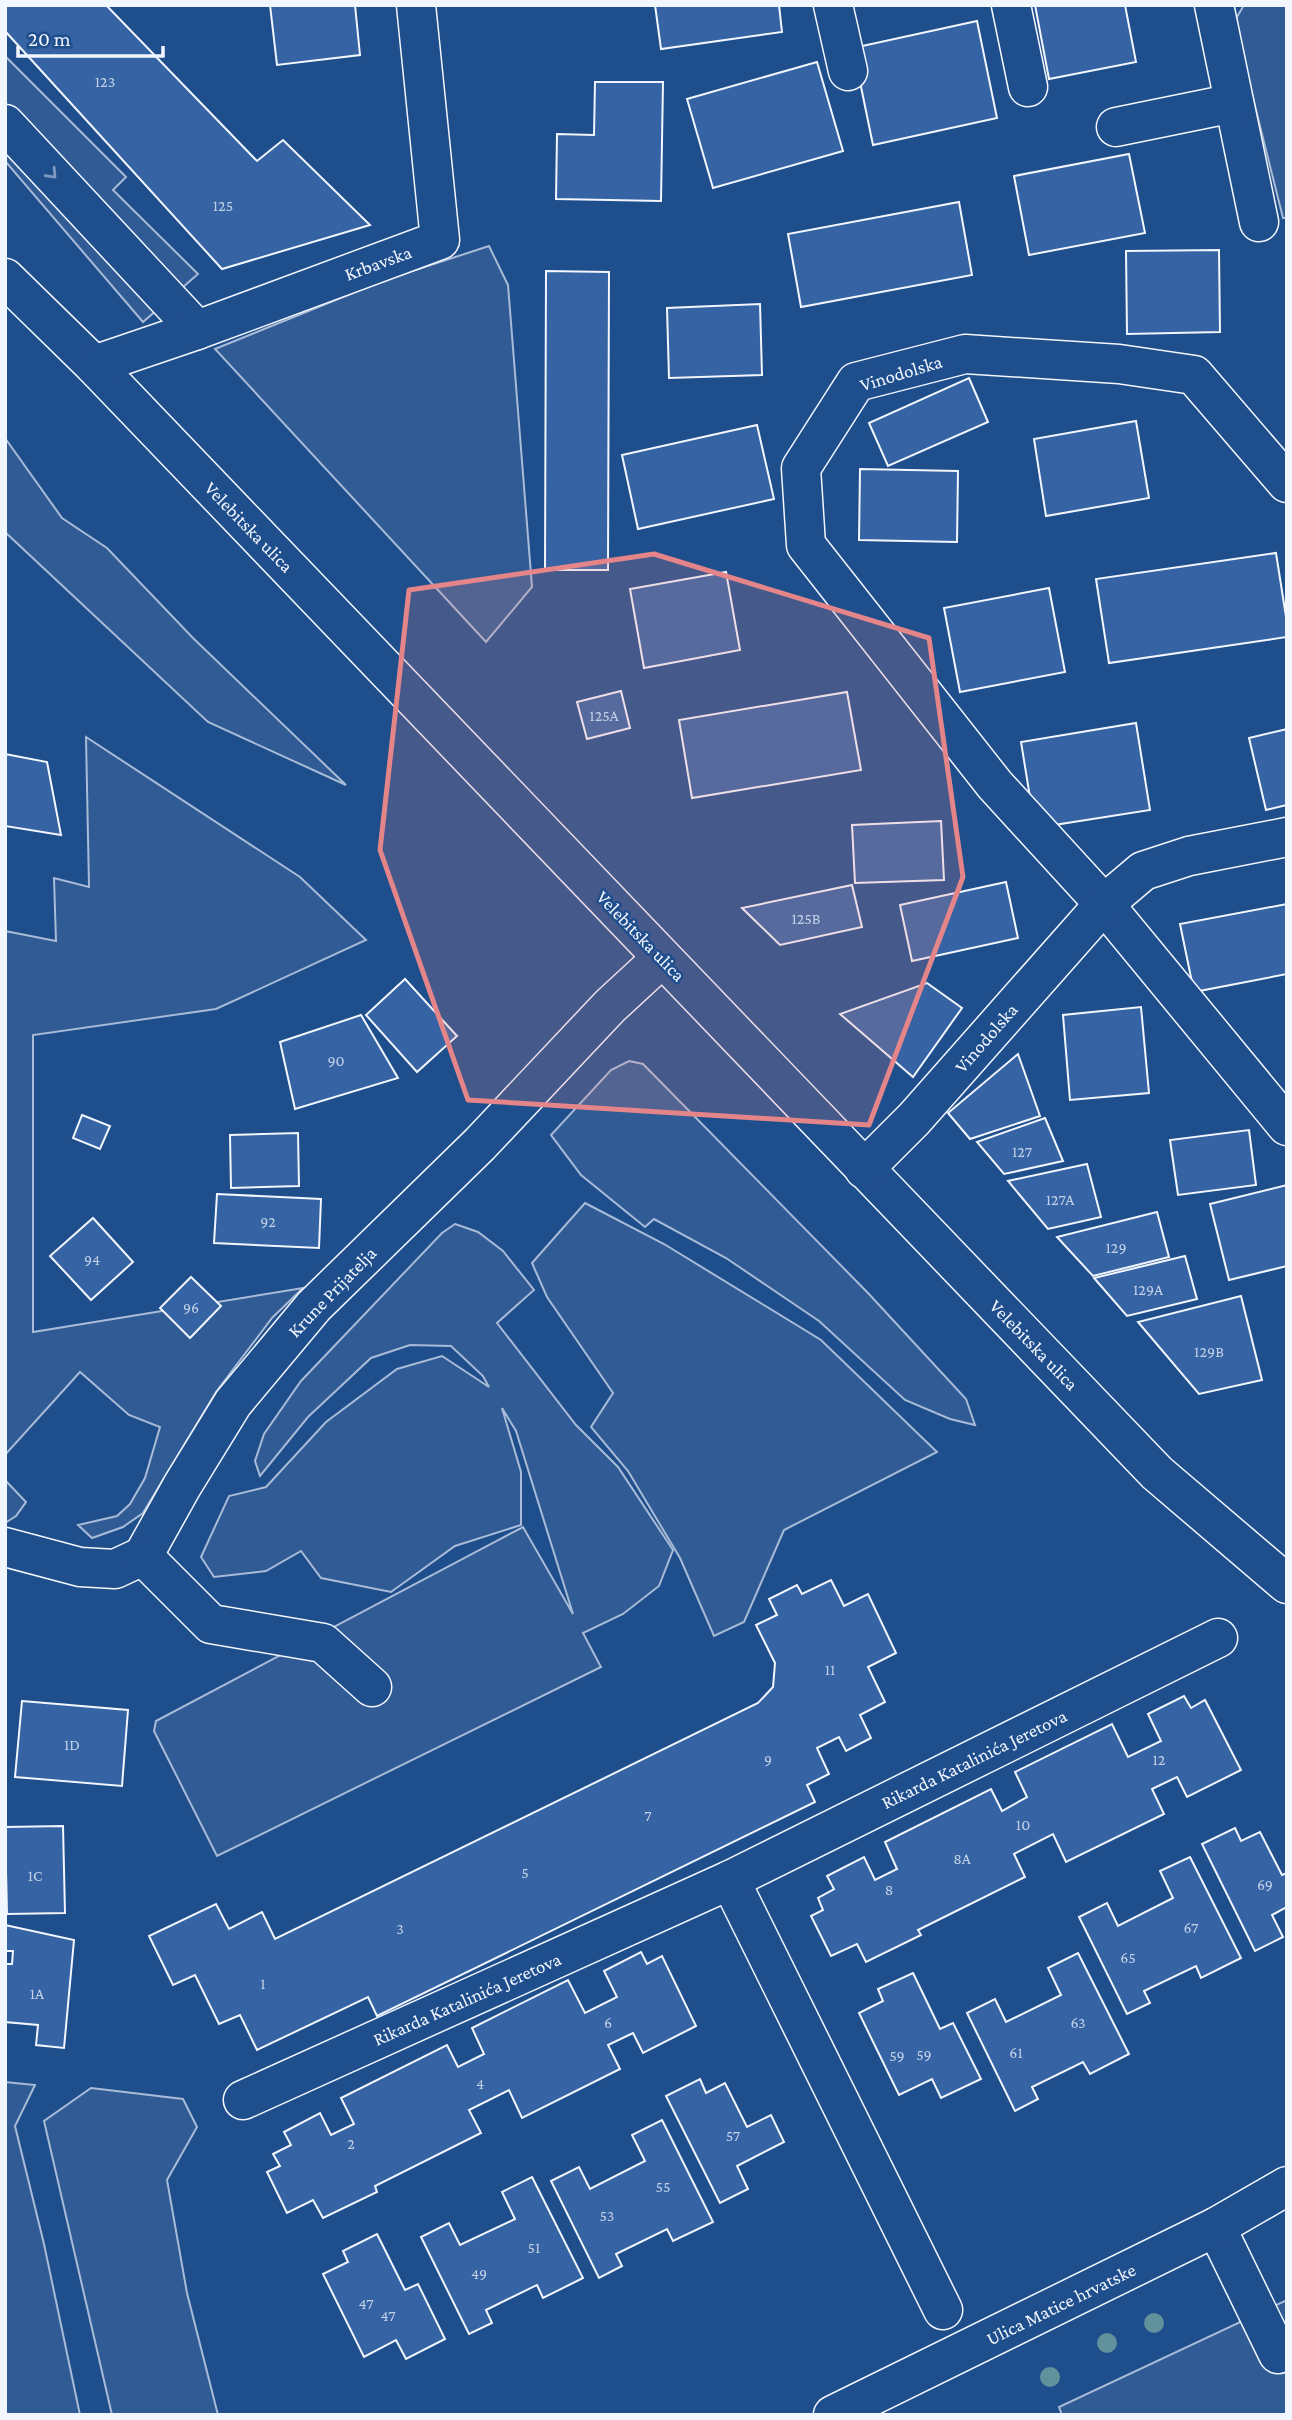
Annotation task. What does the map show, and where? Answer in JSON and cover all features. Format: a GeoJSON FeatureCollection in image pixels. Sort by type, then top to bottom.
{"type":"FeatureCollection","features":[{"type":"Feature","properties":{"kind":"street","name":"Krbavska"},"geometry":{"type":"LineString","coordinates":[[94,365],[440,240],[416,5]]}},
{"type":"Feature","properties":{"kind":"street"},"geometry":{"type":"LineString","coordinates":[[833,5],[848,71]]}},
{"type":"Feature","properties":{"kind":"street"},"geometry":{"type":"LineString","coordinates":[[1011,5],[1028,87]]}},
{"type":"Feature","properties":{"kind":"street"},"geometry":{"type":"LineString","coordinates":[[1214,5],[1259,222]]}},
{"type":"Feature","properties":{"kind":"street"},"geometry":{"type":"LineString","coordinates":[[1116,127],[1234,103]]}},
{"type":"Feature","properties":{"kind":"street"},"geometry":{"type":"LineString","coordinates":[[5,124],[197,330]]}},
{"type":"Feature","properties":{"kind":"street","name":"Velebitska ulica"},"geometry":{"type":"LineString","coordinates":[[5,278],[94,365],[1157,1473],[1287,1584]]}},
{"type":"Feature","properties":{"kind":"street","name":"Vinodolska"},"geometry":{"type":"LineString","coordinates":[[1287,483],[1194,375],[1119,365],[965,354],[856,382],[801,468],[806,545],[995,785],[1104,905],[1287,1126]]}},
{"type":"Feature","properties":{"kind":"street","name":"Vinodolska"},"geometry":{"type":"LineString","coordinates":[[864,1169],[914,1119],[1104,905],[1143,872],[1189,856],[1287,837]]}},
{"type":"Feature","properties":{"kind":"street","name":"Krune Prijatelja"},"geometry":{"type":"LineString","coordinates":[[143,1556],[233,1403],[314,1306],[480,1144],[610,1006],[662,958]]}},
{"type":"Feature","properties":{"kind":"street"},"geometry":{"type":"LineString","coordinates":[[5,1547],[80,1567],[115,1569],[143,1556],[211,1624],[323,1643],[372,1687]]}},
{"type":"Feature","properties":{"kind":"street","name":"Rikarda Katalinića Jeretova"},"geometry":{"type":"LineString","coordinates":[[243,2101],[730,1880],[1218,1639]]}},
{"type":"Feature","properties":{"kind":"street"},"geometry":{"type":"LineString","coordinates":[[730,1880],[943,2310]]}},
{"type":"Feature","properties":{"kind":"street","name":"Ulica Matice hrvatske"},"geometry":{"type":"LineString","coordinates":[[833,2415],[1216,2227],[1287,2186]]}},
{"type":"Feature","properties":{"kind":"street"},"geometry":{"type":"LineString","coordinates":[[1216,2227],[1278,2354]]}},
{"type":"Feature","properties":{"kind":"highlighted area"},"geometry":{"type":"Polygon","coordinates":[[[654,554],[929,638],[963,877],[869,1125],[468,1100],[380,850],[409,590],[654,554]]]}},
{"type":"Feature","properties":{"kind":"shaded area"},"geometry":{"type":"Polygon","coordinates":[[[1244,5],[1287,5],[1287,218],[1283,218],[1234,22],[1244,5]]]}},
{"type":"Feature","properties":{"kind":"shaded area"},"geometry":{"type":"Polygon","coordinates":[[[5,56],[126,177],[113,190],[198,274],[143,322],[5,161],[5,56]]]}},
{"type":"Feature","properties":{"kind":"shaded area"},"geometry":{"type":"Polygon","coordinates":[[[489,246],[508,285],[532,587],[486,642],[215,349],[385,280],[489,246]]]}},
{"type":"Feature","properties":{"kind":"shaded area"},"geometry":{"type":"Polygon","coordinates":[[[5,438],[62,518],[107,548],[193,638],[346,785],[208,722],[5,532],[5,438]]]}},
{"type":"Feature","properties":{"kind":"shaded area"},"geometry":{"type":"Polygon","coordinates":[[[86,737],[300,877],[366,940],[216,1009],[33,1035],[33,1332],[303,1288],[272,1318],[216,1392],[143,1513],[123,1527],[92,1538],[78,1525],[117,1516],[130,1504],[145,1478],[160,1427],[129,1415],[80,1372],[5,1455],[5,931],[56,941],[54,878],[89,887],[86,737]]]}},
{"type":"Feature","properties":{"kind":"shaded area"},"geometry":{"type":"Polygon","coordinates":[[[629,1061],[643,1064],[868,1293],[966,1399],[975,1425],[950,1419],[905,1400],[819,1321],[726,1258],[654,1219],[645,1227],[581,1175],[551,1135],[611,1070],[629,1061]]]}},
{"type":"Feature","properties":{"kind":"shaded area"},"geometry":{"type":"Polygon","coordinates":[[[585,1203],[664,1244],[821,1340],[937,1452],[784,1530],[744,1622],[714,1636],[680,1558],[628,1471],[591,1427],[613,1393],[547,1297],[532,1263],[585,1203]]]}},
{"type":"Feature","properties":{"kind":"shaded area"},"geometry":{"type":"Polygon","coordinates":[[[455,1224],[478,1232],[503,1251],[534,1290],[497,1323],[576,1425],[618,1467],[673,1550],[659,1586],[623,1614],[583,1633],[601,1667],[217,1856],[154,1731],[156,1721],[523,1527],[573,1614],[516,1431],[502,1408],[521,1472],[521,1525],[455,1546],[391,1592],[321,1578],[301,1551],[266,1571],[214,1577],[201,1557],[229,1496],[266,1487],[326,1422],[397,1369],[442,1356],[489,1387],[483,1376],[451,1346],[410,1345],[371,1358],[308,1417],[260,1476],[255,1461],[264,1434],[301,1381],[442,1233],[455,1224]]]}},
{"type":"Feature","properties":{"kind":"shaded area"},"geometry":{"type":"Polygon","coordinates":[[[5,1480],[26,1502],[16,1516],[5,1523],[5,1480]]]}},
{"type":"Feature","properties":{"kind":"shaded area"},"geometry":{"type":"Polygon","coordinates":[[[5,2082],[35,2085],[15,2126],[44,2244],[80,2415],[5,2415],[5,2082]]]}},
{"type":"Feature","properties":{"kind":"shaded area"},"geometry":{"type":"Polygon","coordinates":[[[91,2088],[183,2099],[197,2127],[167,2180],[187,2293],[218,2415],[112,2415],[44,2121],[91,2088]]]}},
{"type":"Feature","properties":{"kind":"shaded area"},"geometry":{"type":"Polygon","coordinates":[[[1287,2300],[1287,2415],[1062,2415],[1059,2407],[1287,2300]]]}},
{"type":"Feature","properties":{"kind":"building"},"geometry":{"type":"Polygon","coordinates":[[[5,5],[106,5],[257,161],[283,140],[370,225],[222,269],[5,31],[5,5]]]}},
{"type":"Feature","properties":{"kind":"building"},"geometry":{"type":"Polygon","coordinates":[[[270,5],[355,5],[360,55],[277,65],[270,5]]]}},
{"type":"Feature","properties":{"kind":"building"},"geometry":{"type":"Polygon","coordinates":[[[655,5],[779,5],[782,32],[661,49],[655,5]]]}},
{"type":"Feature","properties":{"kind":"building"},"geometry":{"type":"Polygon","coordinates":[[[1035,5],[1125,5],[1136,62],[1049,79],[1035,5]]]}},
{"type":"Feature","properties":{"kind":"building"},"geometry":{"type":"Polygon","coordinates":[[[977,21],[997,118],[873,145],[853,48],[977,21]]]}},
{"type":"Feature","properties":{"kind":"building"},"geometry":{"type":"Polygon","coordinates":[[[817,62],[843,151],[713,188],[687,99],[817,62]]]}},
{"type":"Feature","properties":{"kind":"building"},"geometry":{"type":"Polygon","coordinates":[[[595,82],[663,82],[661,201],[556,199],[557,134],[594,135],[595,82]]]}},
{"type":"Feature","properties":{"kind":"building"},"geometry":{"type":"Polygon","coordinates":[[[1129,154],[1145,233],[1029,255],[1014,176],[1129,154]]]}},
{"type":"Feature","properties":{"kind":"building"},"geometry":{"type":"Polygon","coordinates":[[[959,202],[972,275],[801,307],[788,234],[959,202]]]}},
{"type":"Feature","properties":{"kind":"building"},"geometry":{"type":"Polygon","coordinates":[[[1219,250],[1220,332],[1127,334],[1126,251],[1219,250]]]}},
{"type":"Feature","properties":{"kind":"building"},"geometry":{"type":"Polygon","coordinates":[[[546,271],[609,272],[608,570],[545,570],[546,271]]]}},
{"type":"Feature","properties":{"kind":"building"},"geometry":{"type":"Polygon","coordinates":[[[760,304],[762,375],[669,378],[667,308],[760,304]]]}},
{"type":"Feature","properties":{"kind":"building"},"geometry":{"type":"Polygon","coordinates":[[[969,378],[988,422],[888,466],[869,423],[969,378]]]}},
{"type":"Feature","properties":{"kind":"building"},"geometry":{"type":"Polygon","coordinates":[[[1136,421],[1149,498],[1046,516],[1034,439],[1136,421]]]}},
{"type":"Feature","properties":{"kind":"building"},"geometry":{"type":"Polygon","coordinates":[[[757,425],[774,499],[638,529],[622,455],[757,425]]]}},
{"type":"Feature","properties":{"kind":"building"},"geometry":{"type":"Polygon","coordinates":[[[860,469],[958,471],[957,542],[859,540],[860,469]]]}},
{"type":"Feature","properties":{"kind":"building"},"geometry":{"type":"Polygon","coordinates":[[[1276,553],[1287,637],[1109,663],[1096,579],[1276,553]]]}},
{"type":"Feature","properties":{"kind":"building"},"geometry":{"type":"Polygon","coordinates":[[[726,572],[740,650],[644,668],[630,589],[726,572]]]}},
{"type":"Feature","properties":{"kind":"building"},"geometry":{"type":"Polygon","coordinates":[[[1049,588],[1065,672],[960,692],[944,608],[1049,588]]]}},
{"type":"Feature","properties":{"kind":"building"},"geometry":{"type":"Polygon","coordinates":[[[621,691],[630,728],[587,739],[577,702],[621,691]]]}},
{"type":"Feature","properties":{"kind":"building"},"geometry":{"type":"Polygon","coordinates":[[[847,692],[861,770],[692,798],[679,720],[847,692]]]}},
{"type":"Feature","properties":{"kind":"building"},"geometry":{"type":"Polygon","coordinates":[[[1136,723],[1150,810],[1035,828],[1021,742],[1136,723]]]}},
{"type":"Feature","properties":{"kind":"building"},"geometry":{"type":"Polygon","coordinates":[[[1287,729],[1287,805],[1266,810],[1249,738],[1287,729]]]}},
{"type":"Feature","properties":{"kind":"building"},"geometry":{"type":"Polygon","coordinates":[[[5,754],[47,762],[61,835],[5,826],[5,754]]]}},
{"type":"Feature","properties":{"kind":"building"},"geometry":{"type":"Polygon","coordinates":[[[941,821],[944,880],[855,883],[852,825],[941,821]]]}},
{"type":"Feature","properties":{"kind":"building"},"geometry":{"type":"Polygon","coordinates":[[[1006,882],[1018,938],[912,961],[900,905],[1006,882]]]}},
{"type":"Feature","properties":{"kind":"building"},"geometry":{"type":"Polygon","coordinates":[[[852,885],[862,927],[780,945],[742,908],[852,885]]]}},
{"type":"Feature","properties":{"kind":"building"},"geometry":{"type":"Polygon","coordinates":[[[1287,904],[1287,974],[1194,992],[1180,924],[1287,904]]]}},
{"type":"Feature","properties":{"kind":"building"},"geometry":{"type":"Polygon","coordinates":[[[405,979],[457,1036],[417,1072],[366,1015],[405,979]]]}},
{"type":"Feature","properties":{"kind":"building"},"geometry":{"type":"Polygon","coordinates":[[[927,983],[962,1008],[913,1077],[840,1014],[927,983]]]}},
{"type":"Feature","properties":{"kind":"building"},"geometry":{"type":"Polygon","coordinates":[[[1141,1007],[1149,1093],[1070,1100],[1063,1015],[1141,1007]]]}},
{"type":"Feature","properties":{"kind":"building"},"geometry":{"type":"Polygon","coordinates":[[[361,1015],[398,1078],[295,1109],[280,1042],[361,1015]]]}},
{"type":"Feature","properties":{"kind":"building"},"geometry":{"type":"Polygon","coordinates":[[[1018,1054],[1040,1116],[970,1139],[948,1113],[1018,1054]]]}},
{"type":"Feature","properties":{"kind":"building"},"geometry":{"type":"Polygon","coordinates":[[[82,1115],[110,1126],[100,1149],[73,1138],[82,1115]]]}},
{"type":"Feature","properties":{"kind":"building"},"geometry":{"type":"Polygon","coordinates":[[[1045,1118],[1063,1161],[1004,1174],[977,1142],[1045,1118]]]}},
{"type":"Feature","properties":{"kind":"building"},"geometry":{"type":"Polygon","coordinates":[[[1249,1130],[1256,1185],[1178,1195],[1170,1140],[1249,1130]]]}},
{"type":"Feature","properties":{"kind":"building"},"geometry":{"type":"Polygon","coordinates":[[[298,1133],[299,1186],[231,1188],[230,1135],[298,1133]]]}},
{"type":"Feature","properties":{"kind":"building"},"geometry":{"type":"Polygon","coordinates":[[[1087,1164],[1101,1217],[1048,1229],[1008,1181],[1087,1164]]]}},
{"type":"Feature","properties":{"kind":"building"},"geometry":{"type":"Polygon","coordinates":[[[1287,1185],[1287,1266],[1229,1280],[1210,1204],[1287,1185]]]}},
{"type":"Feature","properties":{"kind":"building"},"geometry":{"type":"Polygon","coordinates":[[[217,1194],[321,1199],[319,1248],[214,1243],[217,1194]]]}},
{"type":"Feature","properties":{"kind":"building"},"geometry":{"type":"Polygon","coordinates":[[[1157,1212],[1169,1257],[1093,1276],[1057,1237],[1157,1212]]]}},
{"type":"Feature","properties":{"kind":"building"},"geometry":{"type":"Polygon","coordinates":[[[93,1218],[133,1262],[91,1300],[50,1256],[93,1218]]]}},
{"type":"Feature","properties":{"kind":"building"},"geometry":{"type":"Polygon","coordinates":[[[1185,1256],[1197,1299],[1127,1316],[1094,1278],[1185,1256]]]}},
{"type":"Feature","properties":{"kind":"building"},"geometry":{"type":"Polygon","coordinates":[[[191,1277],[221,1306],[190,1338],[160,1308],[191,1277]]]}},
{"type":"Feature","properties":{"kind":"building"},"geometry":{"type":"Polygon","coordinates":[[[1241,1296],[1262,1380],[1199,1394],[1138,1322],[1241,1296]]]}},
{"type":"Feature","properties":{"kind":"building"},"geometry":{"type":"Polygon","coordinates":[[[831,1580],[844,1606],[868,1594],[896,1653],[868,1667],[885,1702],[860,1715],[871,1738],[846,1751],[839,1737],[817,1748],[829,1774],[807,1785],[815,1802],[377,2016],[368,1997],[257,2050],[240,2015],[219,2024],[195,1975],[173,1985],[149,1936],[216,1904],[229,1929],[262,1912],[275,1939],[758,1703],[773,1687],[775,1663],[756,1625],[777,1615],[769,1599],[797,1585],[802,1594],[831,1580]]]}},
{"type":"Feature","properties":{"kind":"building"},"geometry":{"type":"Polygon","coordinates":[[[1184,1696],[1191,1708],[1205,1700],[1241,1770],[1187,1797],[1177,1777],[1152,1789],[1164,1814],[1066,1862],[1053,1834],[1014,1854],[1025,1877],[918,1930],[921,1935],[866,1962],[857,1944],[831,1956],[811,1916],[823,1910],[818,1898],[834,1889],[827,1876],[864,1857],[875,1880],[897,1869],[885,1842],[991,1789],[1002,1811],[1027,1797],[1015,1772],[1112,1724],[1128,1757],[1161,1741],[1148,1714],[1184,1696]]]}},
{"type":"Feature","properties":{"kind":"building"},"geometry":{"type":"Polygon","coordinates":[[[22,1701],[128,1710],[122,1786],[15,1777],[22,1701]]]}},
{"type":"Feature","properties":{"kind":"building"},"geometry":{"type":"Polygon","coordinates":[[[63,1826],[65,1913],[7,1914],[5,1827],[63,1826]]]}},
{"type":"Feature","properties":{"kind":"building"},"geometry":{"type":"Polygon","coordinates":[[[1235,1828],[1241,1841],[1260,1832],[1282,1875],[1287,1873],[1287,1907],[1272,1915],[1283,1937],[1255,1951],[1202,1844],[1235,1828]]]}},
{"type":"Feature","properties":{"kind":"building"},"geometry":{"type":"Polygon","coordinates":[[[1190,1857],[1241,1958],[1201,1978],[1196,1966],[1144,1991],[1150,2003],[1127,2014],[1079,1917],[1107,1903],[1118,1926],[1173,1898],[1160,1871],[1190,1857]]]}},
{"type":"Feature","properties":{"kind":"building"},"geometry":{"type":"Polygon","coordinates":[[[5,1925],[74,1940],[64,2048],[36,2045],[38,2025],[5,2022],[5,1964],[12,1964],[13,1951],[5,1951],[5,1925]]]}},
{"type":"Feature","properties":{"kind":"building"},"geometry":{"type":"Polygon","coordinates":[[[641,1952],[647,1964],[662,1956],[696,2026],[643,2053],[633,2033],[608,2045],[620,2069],[522,2118],[509,2090],[469,2110],[481,2133],[375,2186],[377,2192],[323,2218],[313,2200],[287,2213],[267,2172],[280,2166],[273,2154],[291,2145],[284,2132],[320,2113],[331,2135],[354,2124],[341,2098],[447,2045],[458,2067],[484,2054],[472,2028],[568,1980],[585,2013],[617,1997],[604,1971],[641,1952]]]}},
{"type":"Feature","properties":{"kind":"building"},"geometry":{"type":"Polygon","coordinates":[[[1078,1953],[1129,2054],[1090,2074],[1083,2062],[1032,2087],[1038,2099],[1015,2111],[967,2013],[995,1999],[1006,2022],[1061,1995],[1048,1968],[1078,1953]]]}},
{"type":"Feature","properties":{"kind":"building"},"geometry":{"type":"Polygon","coordinates":[[[913,1973],[940,2029],[953,2023],[981,2079],[941,2098],[932,2079],[899,2095],[859,2013],[883,2001],[878,1989],[913,1973]]]}},
{"type":"Feature","properties":{"kind":"building"},"geometry":{"type":"Polygon","coordinates":[[[700,2079],[706,2093],[725,2083],[747,2127],[771,2115],[784,2142],[737,2166],[748,2189],[720,2203],[666,2096],[700,2079]]]}},
{"type":"Feature","properties":{"kind":"building"},"geometry":{"type":"Polygon","coordinates":[[[662,2120],[713,2222],[673,2241],[667,2229],[616,2254],[622,2266],[599,2278],[551,2181],[579,2167],[590,2189],[645,2161],[632,2135],[662,2120]]]}},
{"type":"Feature","properties":{"kind":"building"},"geometry":{"type":"Polygon","coordinates":[[[532,2177],[583,2278],[543,2298],[537,2285],[486,2310],[492,2323],[469,2334],[421,2237],[449,2223],[460,2245],[515,2219],[502,2192],[532,2177]]]}},
{"type":"Feature","properties":{"kind":"building"},"geometry":{"type":"Polygon","coordinates":[[[377,2234],[405,2290],[418,2284],[445,2339],[406,2359],[396,2340],[364,2357],[323,2274],[348,2262],[343,2251],[377,2234]]]}}]}
